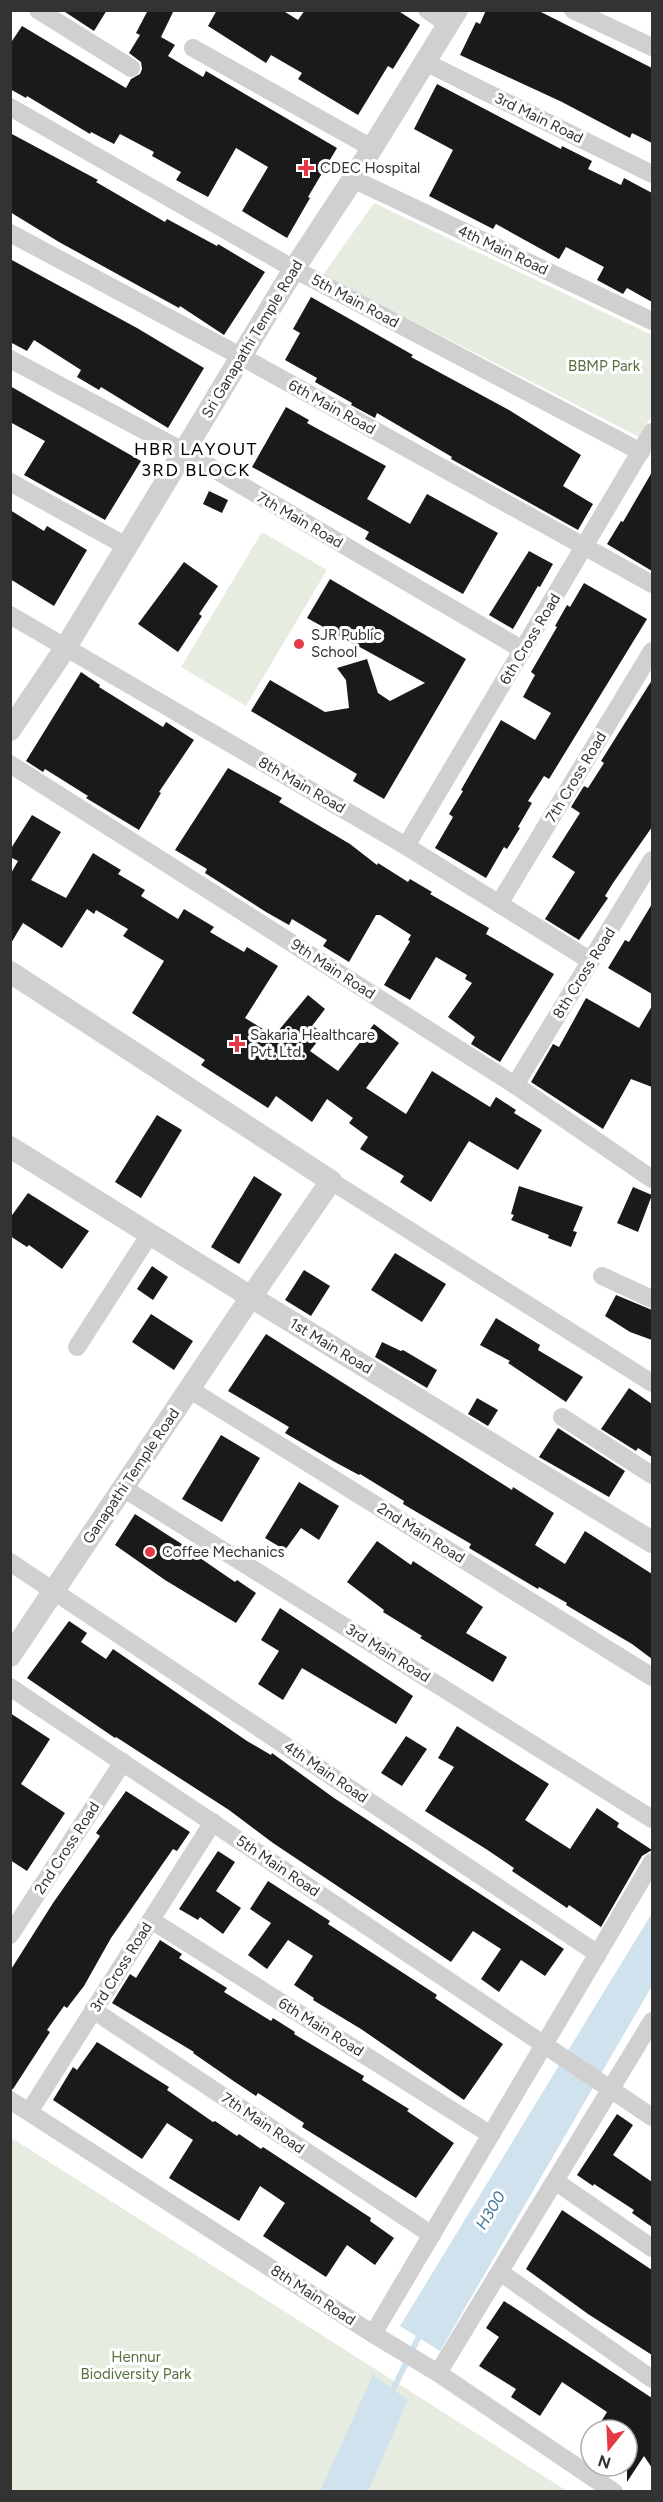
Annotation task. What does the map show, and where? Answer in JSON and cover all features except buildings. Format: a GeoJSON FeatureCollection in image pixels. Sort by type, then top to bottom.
{"type":"FeatureCollection","features":[{"type":"Feature","properties":{"kind":"street"},"geometry":{"type":"LineString","coordinates":[[38,10],[131,68]]}},
{"type":"Feature","properties":{"kind":"street"},"geometry":{"type":"LineString","coordinates":[[427,10],[453,17]]}},
{"type":"Feature","properties":{"kind":"street"},"geometry":{"type":"LineString","coordinates":[[573,10],[652,47]]}},
{"type":"Feature","properties":{"kind":"street","name":"Sri Ganapathi Temple Road"},"geometry":{"type":"LineString","coordinates":[[10,730],[66,646],[294,268],[353,179],[453,17]]}},
{"type":"Feature","properties":{"kind":"street"},"geometry":{"type":"LineString","coordinates":[[193,48],[372,148]]}},
{"type":"Feature","properties":{"kind":"street","name":"3rd Main Road"},"geometry":{"type":"LineString","coordinates":[[425,62],[652,174]]}},
{"type":"Feature","properties":{"kind":"street","name":"5th Main Road"},"geometry":{"type":"LineString","coordinates":[[10,107],[294,268],[641,452]]}},
{"type":"Feature","properties":{"kind":"street","name":"4th Main Road"},"geometry":{"type":"LineString","coordinates":[[353,179],[652,321]]}},
{"type":"Feature","properties":{"kind":"street","name":"6th Main Road"},"geometry":{"type":"LineString","coordinates":[[10,233],[242,357],[652,584]]}},
{"type":"Feature","properties":{"kind":"street","name":"7th Main Road"},"geometry":{"type":"LineString","coordinates":[[10,359],[183,452],[523,650]]}},
{"type":"Feature","properties":{"kind":"street","name":"6th Cross Road"},"geometry":{"type":"LineString","coordinates":[[405,846],[652,432]]}},
{"type":"Feature","properties":{"kind":"street"},"geometry":{"type":"LineString","coordinates":[[10,482],[126,546]]}},
{"type":"Feature","properties":{"kind":"street","name":"8th Main Road"},"geometry":{"type":"LineString","coordinates":[[10,615],[405,846],[591,961]]}},
{"type":"Feature","properties":{"kind":"street","name":"7th Cross Road"},"geometry":{"type":"LineString","coordinates":[[499,904],[652,651]]}},
{"type":"Feature","properties":{"kind":"street","name":"9th Main Road"},"geometry":{"type":"LineString","coordinates":[[10,764],[515,1085],[652,1179]]}},
{"type":"Feature","properties":{"kind":"street","name":"8th Cross Road"},"geometry":{"type":"LineString","coordinates":[[515,1085],[652,860]]}},
{"type":"Feature","properties":{"kind":"street"},"geometry":{"type":"LineString","coordinates":[[10,972],[331,1181],[652,1383]]}},
{"type":"Feature","properties":{"kind":"street","name":"1st Main Road"},"geometry":{"type":"LineString","coordinates":[[10,1147],[652,1542]]}},
{"type":"Feature","properties":{"kind":"street","name":"Ganapathi Temple Road"},"geometry":{"type":"LineString","coordinates":[[10,1656],[331,1181]]}},
{"type":"Feature","properties":{"kind":"street"},"geometry":{"type":"LineString","coordinates":[[77,1347],[150,1234]]}},
{"type":"Feature","properties":{"kind":"street"},"geometry":{"type":"LineString","coordinates":[[603,1276],[652,1299]]}},
{"type":"Feature","properties":{"kind":"street","name":"2nd Main Road"},"geometry":{"type":"LineString","coordinates":[[189,1389],[652,1677]]}},
{"type":"Feature","properties":{"kind":"street"},"geometry":{"type":"LineString","coordinates":[[562,1417],[652,1475]]}},
{"type":"Feature","properties":{"kind":"street","name":"3rd Main Road"},"geometry":{"type":"LineString","coordinates":[[123,1488],[652,1819]]}},
{"type":"Feature","properties":{"kind":"street"},"geometry":{"type":"LineString","coordinates":[[10,1562],[54,1591]]}},
{"type":"Feature","properties":{"kind":"street","name":"4th Main Road"},"geometry":{"type":"LineString","coordinates":[[54,1591],[598,1954]]}},
{"type":"Feature","properties":{"kind":"street","name":"5th Main Road"},"geometry":{"type":"LineString","coordinates":[[10,1687],[652,2117]]}},
{"type":"Feature","properties":{"kind":"street","name":"2nd Cross Road"},"geometry":{"type":"LineString","coordinates":[[10,1935],[123,1762]]}},
{"type":"Feature","properties":{"kind":"street","name":"3rd Cross Road"},"geometry":{"type":"LineString","coordinates":[[29,2112],[213,1822]]}},
{"type":"Feature","properties":{"kind":"street"},"geometry":{"type":"LineString","coordinates":[[373,2334],[652,1862]]}},
{"type":"Feature","properties":{"kind":"street","name":"6th Main Road"},"geometry":{"type":"LineString","coordinates":[[151,1920],[491,2135]]}},
{"type":"Feature","properties":{"kind":"street","name":"7th Main Road"},"geometry":{"type":"LineString","coordinates":[[93,2010],[432,2235]]}},
{"type":"Feature","properties":{"kind":"street"},"geometry":{"type":"LineString","coordinates":[[438,2373],[652,2021]]}},
{"type":"Feature","properties":{"kind":"street","name":"8th Main Road"},"geometry":{"type":"LineString","coordinates":[[10,2100],[373,2334],[438,2373],[614,2492]]}},
{"type":"Feature","properties":{"kind":"street"},"geometry":{"type":"LineString","coordinates":[[555,2181],[652,2248]]}},
{"type":"Feature","properties":{"kind":"street"},"geometry":{"type":"LineString","coordinates":[[500,2272],[652,2379]]}},
{"type":"Feature","properties":{"kind":"green space","name":"BBMP Park"},"geometry":{"type":"Polygon","coordinates":[[[374,203],[652,335],[652,415],[639,437],[323,275],[374,203]]]}},
{"type":"Feature","properties":{"kind":"green space"},"geometry":{"type":"Polygon","coordinates":[[[262,532],[327,570],[246,706],[181,667],[262,532]]]}},
{"type":"Feature","properties":{"kind":"green space","name":"Hennur Biodiversity Park"},"geometry":{"type":"Polygon","coordinates":[[[10,2137],[567,2491],[11,2491],[10,2137]]]}},
{"type":"Feature","properties":{"kind":"water"},"geometry":{"type":"Polygon","coordinates":[[[652,1913],[652,1986],[440,2351],[400,2326],[652,1913]]]}},
{"type":"Feature","properties":{"kind":"water"},"geometry":{"type":"Polygon","coordinates":[[[373,2375],[408,2400],[368,2491],[320,2491],[373,2375]]]}},
{"type":"Feature","properties":{"kind":"waterway","name":"H300"},"geometry":{"type":"LineString","coordinates":[[390,2396],[421,2332]]}},
{"type":"Feature","properties":{"kind":"place","name":"CDEC Hospital"},"geometry":{"type":"Point","coordinates":[306,168]}},
{"type":"Feature","properties":{"kind":"place","name":"SJR Public School"},"geometry":{"type":"Point","coordinates":[299,644]}},
{"type":"Feature","properties":{"kind":"place","name":"Sakaria Healthcare Pvt. Ltd."},"geometry":{"type":"Point","coordinates":[237,1044]}},
{"type":"Feature","properties":{"kind":"place","name":"Coffee Mechanics"},"geometry":{"type":"Point","coordinates":[150,1552]}},
{"type":"Feature","properties":{"kind":"district","name":"HBR LAYOUT 3RD BLOCK"},"geometry":{"type":"Point","coordinates":[196,459]}}]}
